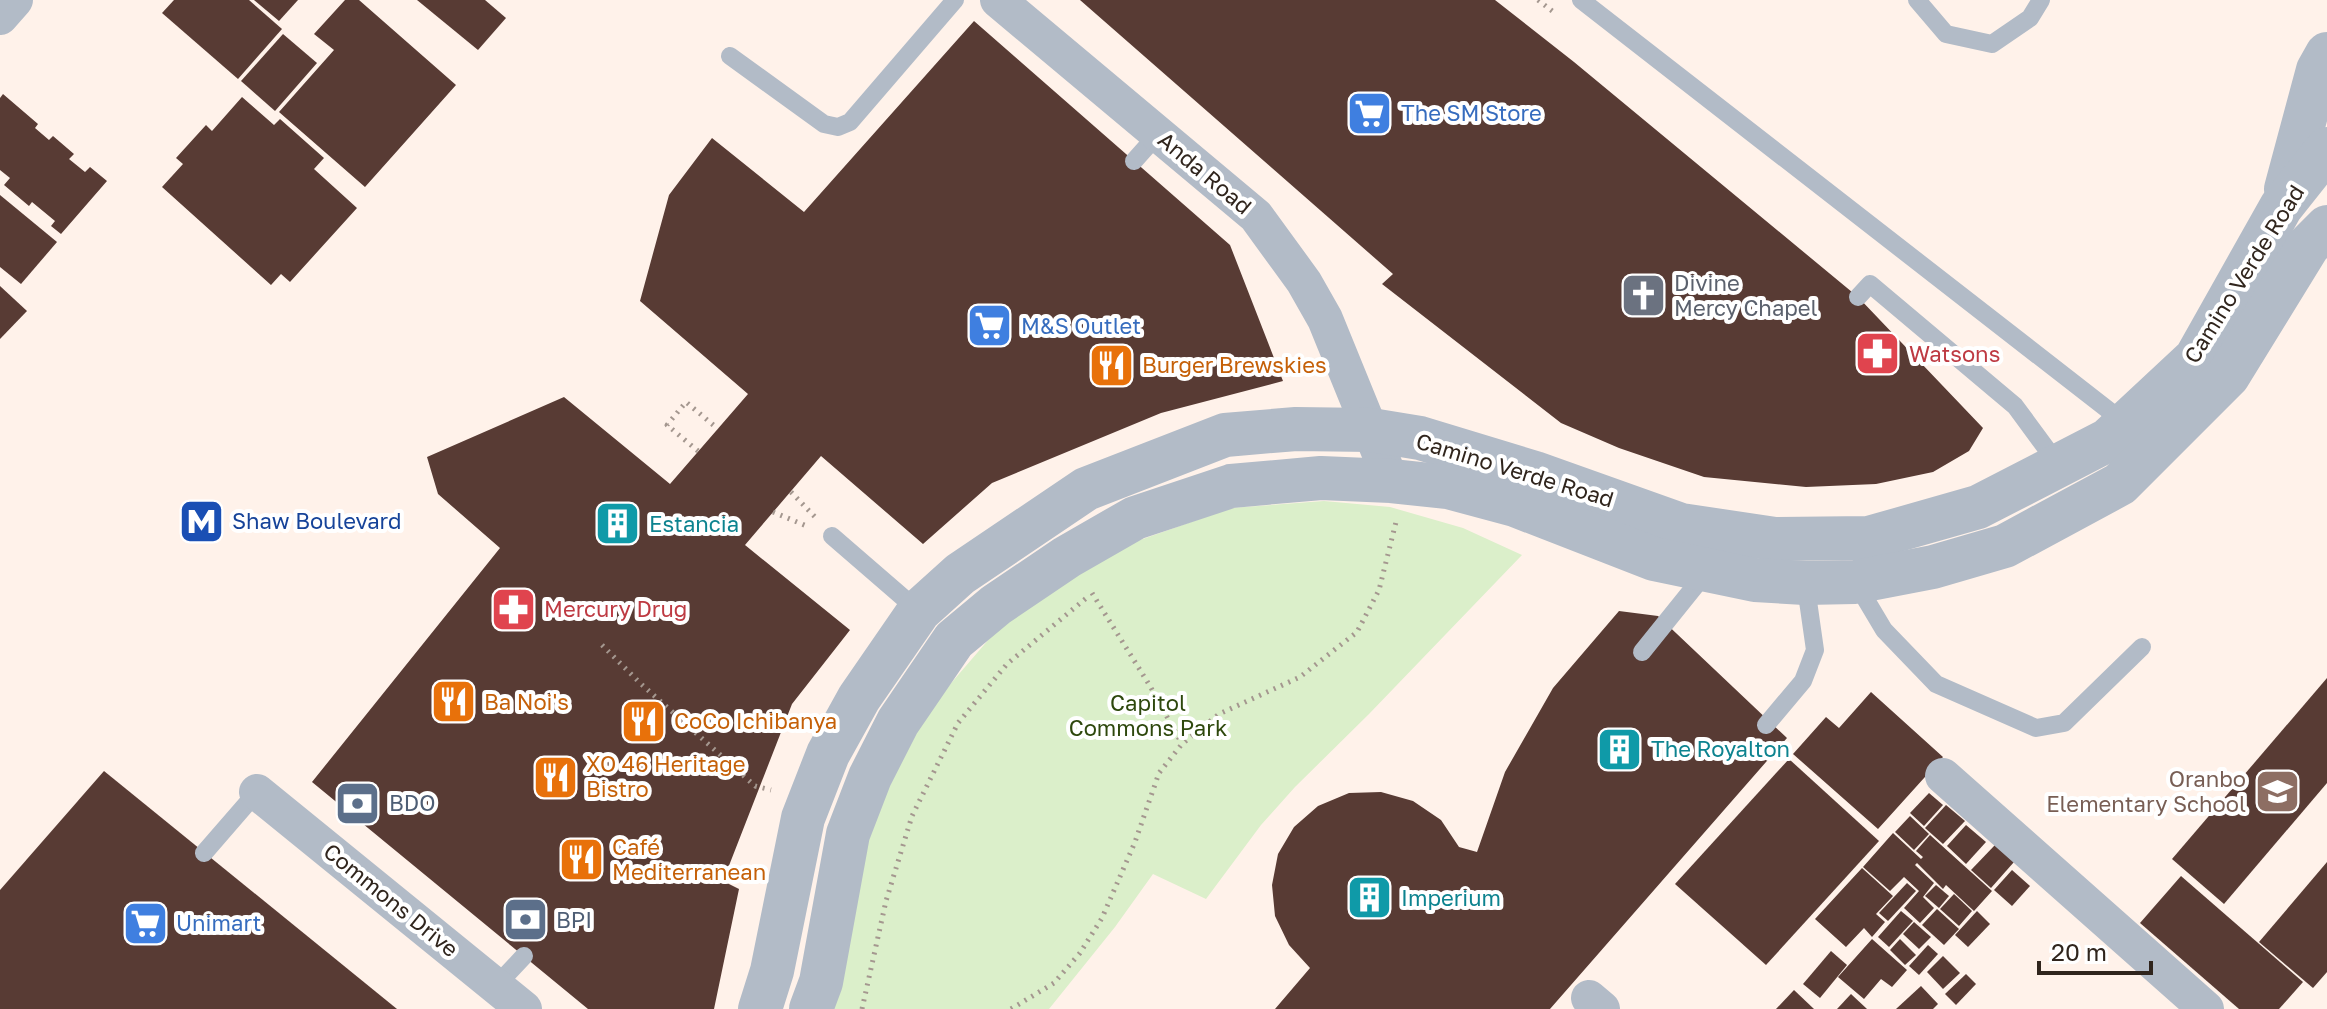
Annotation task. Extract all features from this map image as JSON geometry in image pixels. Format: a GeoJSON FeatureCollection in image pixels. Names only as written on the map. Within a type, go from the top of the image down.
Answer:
{"type":"FeatureCollection","features":[{"type":"Feature","properties":{"kind":"street"},"geometry":{"type":"LineString","coordinates":[[0,17],[15,0]]}},
{"type":"Feature","properties":{"kind":"street","name":"Anda Road"},"geometry":{"type":"LineString","coordinates":[[998,0],[1256,216],[1304,282],[1325,319],[1371,430],[1387,499]]}},
{"type":"Feature","properties":{"kind":"street"},"geometry":{"type":"LineString","coordinates":[[2281,207],[2318,70],[2327,54]]}},
{"type":"Feature","properties":{"kind":"street","name":"Camino Verde Road"},"geometry":{"type":"LineString","coordinates":[[2071,483],[2108,440],[2196,358],[2281,207],[2327,149]]}},
{"type":"Feature","properties":{"kind":"street","name":"Camino Verde Road"},"geometry":{"type":"LineString","coordinates":[[760,1009],[772,971],[803,818],[823,767],[859,698],[936,626],[996,605],[1135,518],[1231,486],[1321,478],[1387,499],[1448,487],[1515,505],[1654,559],[1755,580],[1803,561],[1850,560],[1869,538],[1978,507],[2071,483],[2120,484],[2228,376],[2308,246],[2327,227]]}},
{"type":"Feature","properties":{"kind":"street","name":"Camino Verde Road"},"geometry":{"type":"LineString","coordinates":[[811,1009],[821,982],[848,834],[960,574],[1086,489],[1225,435],[1296,429],[1371,430],[1420,438],[1521,469],[1681,525],[1775,539],[1803,561]]}},
{"type":"Feature","properties":{"kind":"street"},"geometry":{"type":"LineString","coordinates":[[1943,776],[2206,1009]]}},
{"type":"Feature","properties":{"kind":"street","name":"Commons Drive"},"geometry":{"type":"LineString","coordinates":[[257,792],[524,1009]]}},
{"type":"Feature","properties":{"kind":"lane"},"geometry":{"type":"LineString","coordinates":[[730,56],[824,124],[838,127],[850,122],[955,0]]}},
{"type":"Feature","properties":{"kind":"lane"},"geometry":{"type":"LineString","coordinates":[[1581,0],[2125,423]]}},
{"type":"Feature","properties":{"kind":"lane"},"geometry":{"type":"LineString","coordinates":[[1917,0],[1946,34],[1992,44],[2030,18],[2041,0]]}},
{"type":"Feature","properties":{"kind":"lane"},"geometry":{"type":"LineString","coordinates":[[1134,161],[1158,134]]}},
{"type":"Feature","properties":{"kind":"lane"},"geometry":{"type":"LineString","coordinates":[[1858,297],[1870,284],[2015,406],[2071,483]]}},
{"type":"Feature","properties":{"kind":"lane"},"geometry":{"type":"LineString","coordinates":[[832,536],[936,626]]}},
{"type":"Feature","properties":{"kind":"lane"},"geometry":{"type":"LineString","coordinates":[[1850,560],[1884,630],[1936,684],[2036,728],[2064,723],[2142,647]]}},
{"type":"Feature","properties":{"kind":"lane"},"geometry":{"type":"LineString","coordinates":[[1766,725],[1803,681],[1815,650],[1803,561]]}},
{"type":"Feature","properties":{"kind":"lane"},"geometry":{"type":"LineString","coordinates":[[1642,652],[1708,570]]}},
{"type":"Feature","properties":{"kind":"lane"},"geometry":{"type":"LineString","coordinates":[[204,853],[257,792]]}},
{"type":"Feature","properties":{"kind":"lane"},"geometry":{"type":"LineString","coordinates":[[496,986],[524,956]]}},
{"type":"Feature","properties":{"kind":"path"},"geometry":{"type":"LineString","coordinates":[[1538,0],[1563,20]]}},
{"type":"Feature","properties":{"kind":"path"},"geometry":{"type":"LineString","coordinates":[[698,451],[667,425],[686,402],[718,429]]}},
{"type":"Feature","properties":{"kind":"path"},"geometry":{"type":"LineString","coordinates":[[1011,1009],[1054,983],[1087,942],[1102,918],[1159,773],[1182,744],[1219,714],[1300,677],[1357,632],[1379,590],[1397,518],[1387,499]]}},
{"type":"Feature","properties":{"kind":"path"},"geometry":{"type":"LineString","coordinates":[[773,512],[832,536]]}},
{"type":"Feature","properties":{"kind":"path"},"geometry":{"type":"LineString","coordinates":[[862,1009],[886,901],[912,816],[958,723],[1007,664],[1103,586]]}},
{"type":"Feature","properties":{"kind":"path"},"geometry":{"type":"LineString","coordinates":[[1092,593],[1182,744]]}},
{"type":"Feature","properties":{"kind":"path"},"geometry":{"type":"LineString","coordinates":[[602,645],[755,786],[771,790]]}},
{"type":"Feature","properties":{"kind":"green space","name":"Capitol Commons Park"},"geometry":{"type":"Polygon","coordinates":[[[1324,501],[1390,507],[1463,528],[1522,555],[1295,787],[1261,825],[1206,899],[1153,874],[1049,1009],[826,1009],[872,824],[922,717],[1008,617],[1120,547],[1231,508],[1324,501]]]}},
{"type":"Feature","properties":{"kind":"building"},"geometry":{"type":"Polygon","coordinates":[[[174,0],[249,0],[282,29],[238,79],[162,13],[174,0]]]}},
{"type":"Feature","properties":{"kind":"building"},"geometry":{"type":"Polygon","coordinates":[[[254,0],[298,0],[279,21],[254,0]]]}},
{"type":"Feature","properties":{"kind":"building"},"geometry":{"type":"Polygon","coordinates":[[[345,0],[359,0],[456,85],[365,187],[279,112],[334,50],[314,34],[345,0]]]}},
{"type":"Feature","properties":{"kind":"building"},"geometry":{"type":"Polygon","coordinates":[[[417,0],[485,0],[506,18],[478,50],[417,0]]]}},
{"type":"Feature","properties":{"kind":"building"},"geometry":{"type":"Polygon","coordinates":[[[1080,0],[1495,0],[1858,297],[1983,428],[1969,451],[1933,472],[1876,484],[1806,487],[1704,477],[1619,448],[1561,423],[1382,284],[1393,274],[1080,0]]]}},
{"type":"Feature","properties":{"kind":"building","name":"Estancia"},"geometry":{"type":"Polygon","coordinates":[[[974,21],[1230,245],[1283,381],[1161,413],[992,483],[923,544],[821,456],[745,545],[850,630],[792,704],[723,881],[739,889],[714,1009],[588,1009],[312,782],[500,548],[438,494],[427,457],[564,397],[670,484],[748,394],[640,301],[669,195],[712,138],[804,212],[974,21]]]}},
{"type":"Feature","properties":{"kind":"building"},"geometry":{"type":"Polygon","coordinates":[[[283,34],[317,63],[275,111],[241,81],[283,34]]]}},
{"type":"Feature","properties":{"kind":"building"},"geometry":{"type":"Polygon","coordinates":[[[3,94],[38,124],[35,128],[49,140],[53,136],[74,154],[69,159],[85,172],[90,167],[107,181],[61,234],[51,226],[55,221],[32,202],[29,206],[4,185],[10,178],[0,170],[0,98],[3,94]]]}},
{"type":"Feature","properties":{"kind":"building"},"geometry":{"type":"Polygon","coordinates":[[[242,97],[274,125],[280,119],[324,158],[314,169],[357,208],[290,282],[281,274],[271,285],[162,187],[183,164],[176,158],[206,125],[212,131],[242,97]]]}},
{"type":"Feature","properties":{"kind":"building"},"geometry":{"type":"Polygon","coordinates":[[[0,195],[57,242],[21,284],[0,267],[0,195]]]}},
{"type":"Feature","properties":{"kind":"building"},"geometry":{"type":"Polygon","coordinates":[[[0,286],[27,311],[0,339],[0,286]]]}},
{"type":"Feature","properties":{"kind":"building"},"geometry":{"type":"Polygon","coordinates":[[[1619,611],[1658,616],[1787,738],[1550,1009],[1275,1009],[1310,968],[1289,945],[1275,916],[1272,885],[1278,854],[1294,827],[1318,806],[1349,793],[1381,792],[1413,801],[1441,820],[1459,847],[1477,852],[1505,772],[1553,688],[1619,611]]]}},
{"type":"Feature","properties":{"kind":"building"},"geometry":{"type":"Polygon","coordinates":[[[2327,678],[2327,783],[2224,904],[2172,859],[2327,678]]]}},
{"type":"Feature","properties":{"kind":"building"},"geometry":{"type":"Polygon","coordinates":[[[1871,692],[1943,757],[1878,829],[1793,754],[1826,717],[1839,728],[1871,692]]]}},
{"type":"Feature","properties":{"kind":"building"},"geometry":{"type":"Polygon","coordinates":[[[1789,759],[1879,841],[1766,965],[1675,884],[1789,759]]]}},
{"type":"Feature","properties":{"kind":"building","name":"Unimart"},"geometry":{"type":"Polygon","coordinates":[[[104,771],[397,1009],[0,1009],[0,890],[104,771]]]}},
{"type":"Feature","properties":{"kind":"building"},"geometry":{"type":"Polygon","coordinates":[[[1929,793],[1943,805],[1924,826],[1910,813],[1929,793]]]}},
{"type":"Feature","properties":{"kind":"building"},"geometry":{"type":"Polygon","coordinates":[[[1946,805],[1965,821],[1943,844],[1925,828],[1946,805]]]}},
{"type":"Feature","properties":{"kind":"building"},"geometry":{"type":"Polygon","coordinates":[[[1910,816],[1929,834],[1914,850],[1895,832],[1910,816]]]}},
{"type":"Feature","properties":{"kind":"building"},"geometry":{"type":"Polygon","coordinates":[[[1966,825],[1986,842],[1966,864],[1947,846],[1966,825]]]}},
{"type":"Feature","properties":{"kind":"building"},"geometry":{"type":"Polygon","coordinates":[[[1893,833],[1921,859],[1923,857],[1916,851],[1930,835],[1992,891],[1974,911],[1946,885],[1943,889],[1917,863],[1915,865],[1934,883],[1923,897],[1934,908],[1920,923],[1904,908],[1919,891],[1904,877],[1890,891],[1863,867],[1893,833]]]}},
{"type":"Feature","properties":{"kind":"building"},"geometry":{"type":"Polygon","coordinates":[[[1995,845],[2014,862],[1991,888],[1971,870],[1995,845]]]}},
{"type":"Feature","properties":{"kind":"building"},"geometry":{"type":"Polygon","coordinates":[[[2327,862],[2327,972],[2313,988],[2259,942],[2327,862]]]}},
{"type":"Feature","properties":{"kind":"building"},"geometry":{"type":"Polygon","coordinates":[[[1862,868],[1893,896],[1876,914],[1885,922],[1872,937],[1864,928],[1846,947],[1815,919],[1862,868]]]}},
{"type":"Feature","properties":{"kind":"building"},"geometry":{"type":"Polygon","coordinates":[[[2012,870],[2030,886],[2012,906],[1994,890],[2012,870]]]}},
{"type":"Feature","properties":{"kind":"building"},"geometry":{"type":"Polygon","coordinates":[[[2181,876],[2303,982],[2279,1009],[2239,1009],[2140,923],[2181,876]]]}},
{"type":"Feature","properties":{"kind":"building"},"geometry":{"type":"Polygon","coordinates":[[[1907,883],[1916,891],[1888,921],[1879,913],[1907,883]]]}},
{"type":"Feature","properties":{"kind":"building"},"geometry":{"type":"Polygon","coordinates":[[[1936,885],[1949,896],[1939,908],[1925,896],[1936,885]]]}},
{"type":"Feature","properties":{"kind":"building"},"geometry":{"type":"Polygon","coordinates":[[[1954,894],[1972,911],[1959,926],[1940,909],[1954,894]]]}},
{"type":"Feature","properties":{"kind":"building"},"geometry":{"type":"Polygon","coordinates":[[[1937,909],[1959,929],[1944,945],[1922,925],[1937,909]]]}},
{"type":"Feature","properties":{"kind":"building"},"geometry":{"type":"Polygon","coordinates":[[[1901,911],[1913,921],[1889,947],[1878,937],[1901,911]]]}},
{"type":"Feature","properties":{"kind":"building"},"geometry":{"type":"Polygon","coordinates":[[[1977,911],[1990,924],[1968,947],[1955,935],[1977,911]]]}},
{"type":"Feature","properties":{"kind":"building"},"geometry":{"type":"Polygon","coordinates":[[[1914,922],[1931,937],[1919,949],[1903,934],[1914,922]]]}},
{"type":"Feature","properties":{"kind":"building"},"geometry":{"type":"Polygon","coordinates":[[[1872,939],[1907,970],[1892,987],[1881,979],[1864,999],[1838,977],[1872,939]]]}},
{"type":"Feature","properties":{"kind":"building"},"geometry":{"type":"Polygon","coordinates":[[[1900,939],[1916,955],[1905,965],[1890,950],[1900,939]]]}},
{"type":"Feature","properties":{"kind":"building"},"geometry":{"type":"Polygon","coordinates":[[[1928,945],[1938,954],[1919,975],[1909,966],[1928,945]]]}},
{"type":"Feature","properties":{"kind":"building"},"geometry":{"type":"Polygon","coordinates":[[[1831,951],[1847,965],[1820,998],[1803,984],[1831,951]]]}},
{"type":"Feature","properties":{"kind":"building"},"geometry":{"type":"Polygon","coordinates":[[[1943,956],[1960,973],[1943,989],[1927,972],[1943,956]]]}},
{"type":"Feature","properties":{"kind":"building"},"geometry":{"type":"Polygon","coordinates":[[[1966,974],[1976,984],[1956,1005],[1945,994],[1966,974]]]}},
{"type":"Feature","properties":{"kind":"building"},"geometry":{"type":"Polygon","coordinates":[[[1921,986],[1938,1004],[1933,1009],[1896,1009],[1921,986]]]}},
{"type":"Feature","properties":{"kind":"building"},"geometry":{"type":"Polygon","coordinates":[[[1794,990],[1814,1009],[1776,1009],[1794,990]]]}},
{"type":"Feature","properties":{"kind":"building"},"geometry":{"type":"Polygon","coordinates":[[[1851,994],[1867,1009],[1837,1009],[1851,994]]]}},
{"type":"Feature","properties":{"kind":"place","name":"The SM Store"},"geometry":{"type":"Point","coordinates":[1370,113]}},
{"type":"Feature","properties":{"kind":"place","name":"Divine Mercy Chapel"},"geometry":{"type":"Point","coordinates":[1643,296]}},
{"type":"Feature","properties":{"kind":"place","name":"M&S Outlet"},"geometry":{"type":"Point","coordinates":[990,326]}},
{"type":"Feature","properties":{"kind":"place","name":"Watsons"},"geometry":{"type":"Point","coordinates":[1878,354]}},
{"type":"Feature","properties":{"kind":"place","name":"Burger Brewskies"},"geometry":{"type":"Point","coordinates":[1111,365]}},
{"type":"Feature","properties":{"kind":"place","name":"Shaw Boulevard"},"geometry":{"type":"Point","coordinates":[201,521]}},
{"type":"Feature","properties":{"kind":"place","name":"Estancia"},"geometry":{"type":"Point","coordinates":[618,524]}},
{"type":"Feature","properties":{"kind":"place","name":"Mercury Drug"},"geometry":{"type":"Point","coordinates":[513,609]}},
{"type":"Feature","properties":{"kind":"place","name":"Ba Noi's"},"geometry":{"type":"Point","coordinates":[453,702]}},
{"type":"Feature","properties":{"kind":"place","name":"CoCo Ichibanya"},"geometry":{"type":"Point","coordinates":[643,721]}},
{"type":"Feature","properties":{"kind":"place","name":"The Royalton"},"geometry":{"type":"Point","coordinates":[1620,749]}},
{"type":"Feature","properties":{"kind":"place","name":"XO 46 Heritage Bistro"},"geometry":{"type":"Point","coordinates":[555,777]}},
{"type":"Feature","properties":{"kind":"place","name":"Oranbo Elementary School"},"geometry":{"type":"Point","coordinates":[2277,792]}},
{"type":"Feature","properties":{"kind":"place","name":"BDO"},"geometry":{"type":"Point","coordinates":[358,803]}},
{"type":"Feature","properties":{"kind":"place","name":"Café Mediterranean"},"geometry":{"type":"Point","coordinates":[581,860]}},
{"type":"Feature","properties":{"kind":"place","name":"Imperium"},"geometry":{"type":"Point","coordinates":[1370,898]}},
{"type":"Feature","properties":{"kind":"place","name":"BPI"},"geometry":{"type":"Point","coordinates":[525,920]}},
{"type":"Feature","properties":{"kind":"place","name":"Unimart"},"geometry":{"type":"Point","coordinates":[145,923]}}]}
